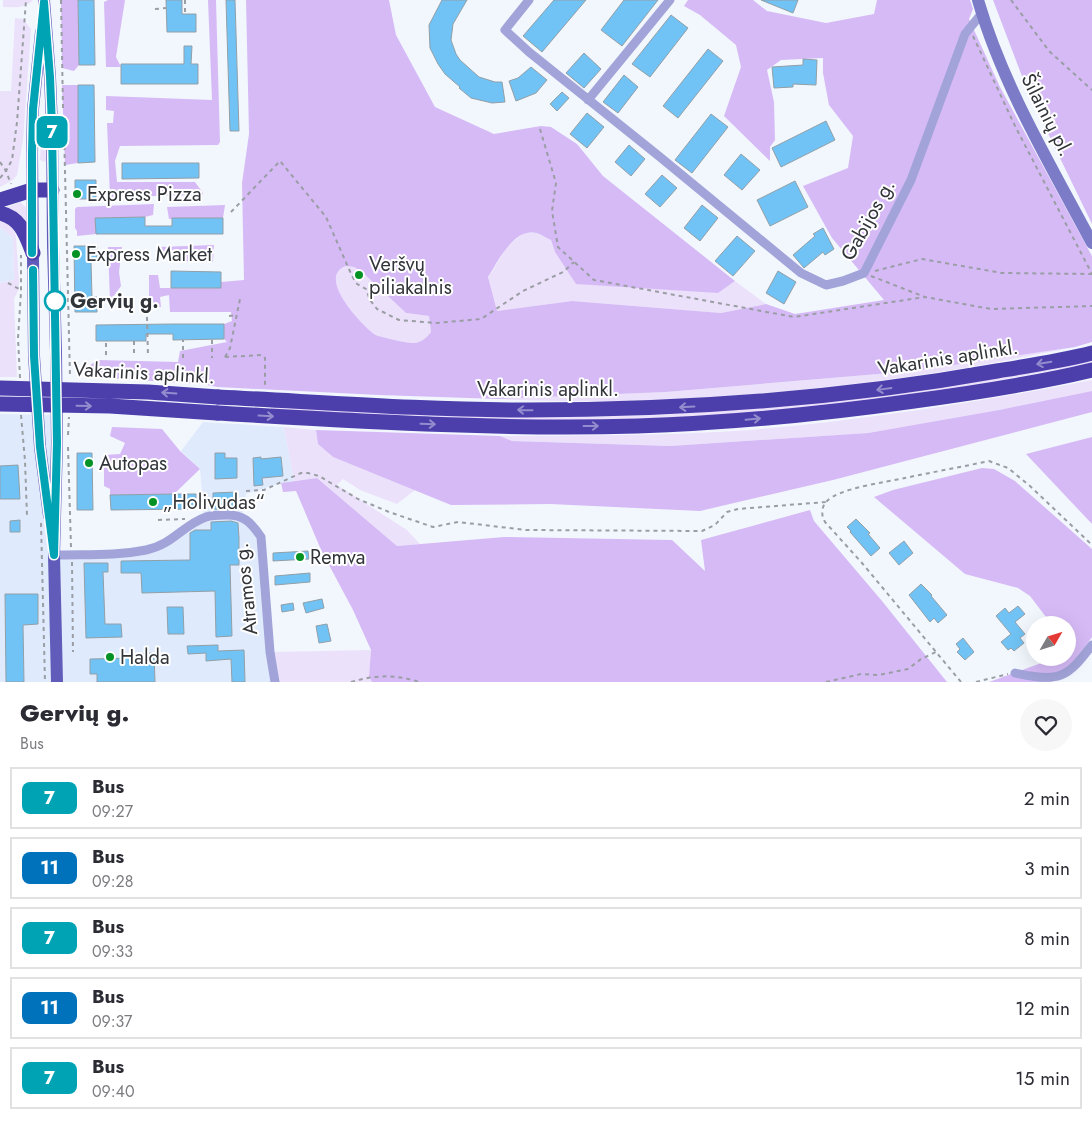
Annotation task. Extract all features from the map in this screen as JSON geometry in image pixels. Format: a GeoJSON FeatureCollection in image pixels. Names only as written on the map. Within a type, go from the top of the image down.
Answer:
{"type":"FeatureCollection","features":[{"type":"Feature","properties":{"kind":"highway"},"geometry":{"type":"LineString","coordinates":[[0,200],[32,190],[52,190]]}},
{"type":"Feature","properties":{"kind":"highway"},"geometry":{"type":"LineString","coordinates":[[0,213],[8,215],[20,225],[27,254]]}},
{"type":"Feature","properties":{"kind":"highway","name":"Vakarinis aplinkl."},"geometry":{"type":"LineString","coordinates":[[0,388],[148,392],[371,405],[524,410],[638,409],[734,404],[838,395],[941,381],[1092,353]]}},
{"type":"Feature","properties":{"kind":"highway","name":"Vakarinis aplinkl."},"geometry":{"type":"LineString","coordinates":[[0,404],[110,406],[374,422],[528,426],[636,426],[742,420],[848,410],[954,396],[1092,370]]}},
{"type":"Feature","properties":{"kind":"main road"},"geometry":{"type":"LineString","coordinates":[[44,1],[50,77],[57,443],[54,555],[57,682]]}},
{"type":"Feature","properties":{"kind":"main road"},"geometry":{"type":"LineString","coordinates":[[44,1],[33,109],[32,190],[27,254],[40,447],[54,555]]}},
{"type":"Feature","properties":{"kind":"street","name":"Gabijos g."},"geometry":{"type":"LineString","coordinates":[[529,0],[504,30],[801,274],[826,285],[864,273],[911,180],[965,34],[982,13]]}},
{"type":"Feature","properties":{"kind":"street"},"geometry":{"type":"LineString","coordinates":[[588,100],[670,0]]}},
{"type":"Feature","properties":{"kind":"street","name":"Šilainių pl."},"geometry":{"type":"LineString","coordinates":[[978,0],[994,48],[1022,110],[1092,243]]}},
{"type":"Feature","properties":{"kind":"street","name":"Atramos g."},"geometry":{"type":"LineString","coordinates":[[54,555],[127,553],[148,550],[172,540],[191,525],[204,518],[226,515],[242,516],[254,527],[260,537],[270,652],[275,682]]}},
{"type":"Feature","properties":{"kind":"street"},"geometry":{"type":"LineString","coordinates":[[1015,673],[1029,677],[1061,675],[1075,665],[1092,645]]}},
{"type":"Feature","properties":{"kind":"path"},"geometry":{"type":"LineString","coordinates":[[0,178],[12,160],[17,122],[26,0]]}},
{"type":"Feature","properties":{"kind":"path"},"geometry":{"type":"LineString","coordinates":[[60,0],[63,112]]}},
{"type":"Feature","properties":{"kind":"path"},"geometry":{"type":"LineString","coordinates":[[185,0],[185,16]]}},
{"type":"Feature","properties":{"kind":"path"},"geometry":{"type":"LineString","coordinates":[[1011,0],[1049,51],[1092,90]]}},
{"type":"Feature","properties":{"kind":"path"},"geometry":{"type":"LineString","coordinates":[[155,9],[166,8]]}},
{"type":"Feature","properties":{"kind":"path"},"geometry":{"type":"LineString","coordinates":[[864,273],[922,259],[1002,273],[1092,274],[1015,126],[987,69],[970,27]]}},
{"type":"Feature","properties":{"kind":"path"},"geometry":{"type":"LineString","coordinates":[[64,129],[66,218]]}},
{"type":"Feature","properties":{"kind":"path"},"geometry":{"type":"LineString","coordinates":[[540,129],[556,183],[552,211],[558,248],[594,280],[794,317],[925,297]]}},
{"type":"Feature","properties":{"kind":"path"},"geometry":{"type":"LineString","coordinates":[[231,212],[280,161],[326,217],[357,284],[366,289],[370,300],[377,309],[399,320],[436,323],[480,319],[523,290],[563,272],[574,262]]}},
{"type":"Feature","properties":{"kind":"path"},"geometry":{"type":"LineString","coordinates":[[0,162],[6,171]]}},
{"type":"Feature","properties":{"kind":"path"},"geometry":{"type":"LineString","coordinates":[[20,382],[18,338],[21,290],[27,254]]}},
{"type":"Feature","properties":{"kind":"path"},"geometry":{"type":"LineString","coordinates":[[864,273],[925,297],[991,308],[1092,306]]}},
{"type":"Feature","properties":{"kind":"path"},"geometry":{"type":"LineString","coordinates":[[8,284],[21,290]]}},
{"type":"Feature","properties":{"kind":"path"},"geometry":{"type":"LineString","coordinates":[[240,299],[230,348],[224,357],[262,355],[266,362],[265,385]]}},
{"type":"Feature","properties":{"kind":"path"},"geometry":{"type":"LineString","coordinates":[[229,316],[237,315]]}},
{"type":"Feature","properties":{"kind":"path"},"geometry":{"type":"LineString","coordinates":[[147,317],[148,357]]}},
{"type":"Feature","properties":{"kind":"path"},"geometry":{"type":"LineString","coordinates":[[183,340],[183,358]]}},
{"type":"Feature","properties":{"kind":"path"},"geometry":{"type":"LineString","coordinates":[[212,340],[212,358]]}},
{"type":"Feature","properties":{"kind":"path"},"geometry":{"type":"LineString","coordinates":[[106,341],[106,355]]}},
{"type":"Feature","properties":{"kind":"path"},"geometry":{"type":"LineString","coordinates":[[134,341],[134,356]]}},
{"type":"Feature","properties":{"kind":"path"},"geometry":{"type":"LineString","coordinates":[[21,410],[27,516]]}},
{"type":"Feature","properties":{"kind":"path"},"geometry":{"type":"LineString","coordinates":[[246,491],[264,490],[301,474],[308,473],[318,476],[358,499],[381,509],[433,527],[458,522],[526,530],[702,531],[715,525],[727,512],[738,509],[826,502],[835,496],[862,487],[990,461],[1008,468],[1030,486],[1092,545]]}},
{"type":"Feature","properties":{"kind":"path"},"geometry":{"type":"LineString","coordinates":[[826,502],[822,510],[825,522],[862,562],[961,682]]}},
{"type":"Feature","properties":{"kind":"path"},"geometry":{"type":"LineString","coordinates":[[41,516],[45,682]]}},
{"type":"Feature","properties":{"kind":"path"},"geometry":{"type":"LineString","coordinates":[[158,520],[186,518]]}},
{"type":"Feature","properties":{"kind":"path"},"geometry":{"type":"LineString","coordinates":[[72,555],[73,652]]}},
{"type":"Feature","properties":{"kind":"path"},"geometry":{"type":"LineString","coordinates":[[826,682],[861,674],[879,675],[908,669],[921,659],[936,652]]}},
{"type":"Feature","properties":{"kind":"path"},"geometry":{"type":"LineString","coordinates":[[976,682],[1015,673]]}},
{"type":"Feature","properties":{"kind":"path"},"geometry":{"type":"LineString","coordinates":[[350,682],[369,676],[406,677],[418,682]]}},
{"type":"Feature","properties":{"kind":"shaded area"},"geometry":{"type":"Polygon","coordinates":[[[3,0],[33,0],[19,7],[3,7],[3,0]]]}},
{"type":"Feature","properties":{"kind":"shaded area"},"geometry":{"type":"Polygon","coordinates":[[[61,0],[78,0],[79,65],[74,71],[62,68],[61,0]]]}},
{"type":"Feature","properties":{"kind":"shaded area"},"geometry":{"type":"Polygon","coordinates":[[[108,0],[125,0],[116,57],[121,67],[106,67],[104,2],[108,0]]]}},
{"type":"Feature","properties":{"kind":"shaded area"},"geometry":{"type":"Polygon","coordinates":[[[208,0],[216,0],[220,142],[218,145],[120,146],[115,161],[117,182],[195,182],[203,195],[110,197],[107,123],[113,123],[114,111],[106,110],[106,96],[212,100],[208,0]]]}},
{"type":"Feature","properties":{"kind":"shaded area"},"geometry":{"type":"Polygon","coordinates":[[[246,0],[389,0],[396,35],[435,107],[494,134],[541,126],[551,127],[577,144],[603,176],[735,281],[718,293],[576,284],[555,252],[551,240],[536,233],[528,233],[513,241],[488,277],[497,311],[572,301],[721,313],[766,304],[795,314],[884,300],[832,238],[803,186],[848,168],[853,136],[829,105],[823,73],[823,58],[781,60],[767,70],[774,102],[775,140],[770,147],[770,161],[724,116],[741,67],[736,45],[700,15],[684,6],[688,0],[753,0],[767,11],[826,23],[874,14],[877,0],[970,0],[973,9],[969,19],[1000,87],[1092,256],[1092,342],[1075,347],[914,371],[666,392],[498,399],[218,387],[201,384],[105,378],[87,367],[98,360],[178,362],[180,351],[227,342],[224,339],[224,324],[232,321],[231,312],[170,312],[169,295],[160,297],[161,307],[149,307],[149,275],[158,275],[160,288],[221,288],[221,282],[244,280],[242,183],[249,134],[246,0]],[[346,266],[338,272],[336,280],[338,290],[352,311],[368,329],[377,335],[412,343],[420,342],[431,332],[429,316],[406,313],[361,271],[354,267],[346,266]]]}},
{"type":"Feature","properties":{"kind":"shaded area"},"geometry":{"type":"Polygon","coordinates":[[[993,0],[1092,0],[1092,224],[1028,92],[993,0]]]}},
{"type":"Feature","properties":{"kind":"shaded area"},"geometry":{"type":"Polygon","coordinates":[[[15,18],[23,19],[31,29],[23,141],[17,175],[13,180],[0,187],[0,91],[11,91],[15,18]]]}},
{"type":"Feature","properties":{"kind":"shaded area"},"geometry":{"type":"Polygon","coordinates":[[[62,85],[78,85],[78,163],[65,165],[62,85]]]}},
{"type":"Feature","properties":{"kind":"shaded area"},"geometry":{"type":"Polygon","coordinates":[[[44,112],[46,160],[45,162],[40,160],[44,112]]]}},
{"type":"Feature","properties":{"kind":"shaded area"},"geometry":{"type":"Polygon","coordinates":[[[20,202],[27,208],[27,227],[2,209],[20,202]]]}},
{"type":"Feature","properties":{"kind":"shaded area"},"geometry":{"type":"Polygon","coordinates":[[[154,204],[153,215],[145,217],[96,218],[96,234],[77,236],[75,209],[77,207],[154,204]]]}},
{"type":"Feature","properties":{"kind":"shaded area"},"geometry":{"type":"Polygon","coordinates":[[[225,205],[223,218],[169,219],[167,207],[225,205]]]}},
{"type":"Feature","properties":{"kind":"shaded area"},"geometry":{"type":"Polygon","coordinates":[[[0,217],[12,226],[16,236],[19,281],[18,291],[14,299],[17,377],[0,377],[0,283],[14,280],[13,238],[0,227],[0,217]]]}},
{"type":"Feature","properties":{"kind":"shaded area"},"geometry":{"type":"Polygon","coordinates":[[[0,227],[13,238],[14,280],[0,283],[0,227]]]}},
{"type":"Feature","properties":{"kind":"shaded area"},"geometry":{"type":"Polygon","coordinates":[[[525,233],[536,233],[551,240],[555,252],[718,293],[735,281],[766,304],[721,313],[572,301],[497,311],[488,278],[509,244],[525,233]]]}},
{"type":"Feature","properties":{"kind":"shaded area"},"geometry":{"type":"Polygon","coordinates":[[[214,245],[213,262],[170,261],[159,247],[214,245]]]}},
{"type":"Feature","properties":{"kind":"shaded area"},"geometry":{"type":"Polygon","coordinates":[[[108,247],[122,247],[119,272],[121,286],[110,301],[108,247]]]}},
{"type":"Feature","properties":{"kind":"shaded area"},"geometry":{"type":"Polygon","coordinates":[[[346,266],[354,267],[361,271],[406,313],[429,316],[431,332],[420,342],[415,343],[394,340],[374,334],[360,321],[338,290],[336,280],[338,272],[346,266]]]}},
{"type":"Feature","properties":{"kind":"shaded area"},"geometry":{"type":"Polygon","coordinates":[[[1075,347],[921,375],[800,390],[649,400],[548,401],[498,399],[666,392],[914,371],[1075,347]]]}},
{"type":"Feature","properties":{"kind":"shaded area"},"geometry":{"type":"Polygon","coordinates":[[[1092,360],[1092,363],[1088,364],[903,398],[734,415],[578,421],[458,418],[271,409],[271,405],[578,417],[660,415],[818,403],[903,393],[1092,360]]]}},
{"type":"Feature","properties":{"kind":"shaded area"},"geometry":{"type":"Polygon","coordinates":[[[1092,380],[1092,391],[999,410],[868,433],[670,446],[512,441],[500,436],[676,434],[780,427],[914,411],[1092,380]]]}},
{"type":"Feature","properties":{"kind":"shaded area"},"geometry":{"type":"Polygon","coordinates":[[[1092,391],[1092,412],[833,480],[700,511],[550,504],[451,505],[333,457],[318,444],[316,430],[500,436],[512,441],[670,446],[868,433],[999,410],[1092,391]]]}},
{"type":"Feature","properties":{"kind":"shaded area"},"geometry":{"type":"Polygon","coordinates":[[[0,414],[56,415],[54,555],[148,550],[204,518],[200,469],[181,451],[203,422],[284,427],[294,481],[246,494],[242,516],[261,537],[275,682],[0,682],[0,414]]]}},
{"type":"Feature","properties":{"kind":"shaded area"},"geometry":{"type":"Polygon","coordinates":[[[112,427],[162,429],[180,451],[200,469],[174,494],[110,495],[110,489],[104,486],[104,455],[120,454],[125,443],[110,436],[112,427]]]}},
{"type":"Feature","properties":{"kind":"shaded area"},"geometry":{"type":"Polygon","coordinates":[[[284,427],[316,430],[319,444],[333,457],[415,490],[397,504],[360,490],[343,479],[337,485],[407,530],[420,544],[397,546],[317,478],[294,481],[284,427]]]}},
{"type":"Feature","properties":{"kind":"shaded area"},"geometry":{"type":"Polygon","coordinates":[[[1092,437],[1092,524],[1026,454],[1092,437]]]}},
{"type":"Feature","properties":{"kind":"shaded area"},"geometry":{"type":"Polygon","coordinates":[[[982,468],[994,469],[1015,481],[1092,549],[1092,637],[1076,660],[1076,616],[1045,616],[1030,596],[1018,588],[965,574],[874,497],[893,490],[982,468]]]}},
{"type":"Feature","properties":{"kind":"shaded area"},"geometry":{"type":"Polygon","coordinates":[[[317,478],[397,546],[504,537],[672,540],[705,571],[701,540],[810,510],[814,521],[947,682],[372,682],[369,676],[371,650],[353,610],[322,552],[296,491],[283,492],[281,483],[317,478]]]}},
{"type":"Feature","properties":{"kind":"shaded area"},"geometry":{"type":"Polygon","coordinates":[[[371,650],[369,676],[372,682],[275,682],[270,652],[371,650]]]}},
{"type":"Feature","properties":{"kind":"shaded area"},"geometry":{"type":"Polygon","coordinates":[[[1033,666],[1070,666],[1056,680],[1051,682],[989,682],[1033,666]]]}},
{"type":"Feature","properties":{"kind":"building"},"geometry":{"type":"Polygon","coordinates":[[[78,0],[94,0],[95,65],[79,65],[78,0]]]}},
{"type":"Feature","properties":{"kind":"building"},"geometry":{"type":"Polygon","coordinates":[[[166,0],[182,0],[182,14],[196,14],[196,32],[167,32],[166,0]]]}},
{"type":"Feature","properties":{"kind":"building"},"geometry":{"type":"Polygon","coordinates":[[[226,0],[235,0],[239,131],[230,131],[226,0]]]}},
{"type":"Feature","properties":{"kind":"building"},"geometry":{"type":"Polygon","coordinates":[[[442,0],[467,0],[453,24],[451,40],[456,54],[479,77],[502,82],[505,102],[492,103],[471,98],[445,74],[438,64],[430,48],[429,25],[442,0]]]}},
{"type":"Feature","properties":{"kind":"building"},"geometry":{"type":"Polygon","coordinates":[[[554,0],[586,0],[542,52],[523,36],[554,0]]]}},
{"type":"Feature","properties":{"kind":"building"},"geometry":{"type":"Polygon","coordinates":[[[624,0],[658,0],[622,46],[601,30],[624,0]]]}},
{"type":"Feature","properties":{"kind":"building"},"geometry":{"type":"Polygon","coordinates":[[[761,0],[798,0],[793,13],[761,0]]]}},
{"type":"Feature","properties":{"kind":"building"},"geometry":{"type":"Polygon","coordinates":[[[671,15],[688,28],[650,77],[632,64],[671,15]]]}},
{"type":"Feature","properties":{"kind":"building"},"geometry":{"type":"Polygon","coordinates":[[[184,46],[192,46],[191,64],[198,64],[198,84],[121,84],[121,64],[184,64],[184,46]]]}},
{"type":"Feature","properties":{"kind":"building"},"geometry":{"type":"Polygon","coordinates":[[[708,49],[723,61],[678,118],[663,106],[708,49]]]}},
{"type":"Feature","properties":{"kind":"building"},"geometry":{"type":"Polygon","coordinates":[[[584,53],[601,69],[584,88],[566,73],[584,53]]]}},
{"type":"Feature","properties":{"kind":"building"},"geometry":{"type":"Polygon","coordinates":[[[803,59],[817,60],[816,85],[793,84],[793,87],[774,88],[772,67],[803,65],[803,59]]]}},
{"type":"Feature","properties":{"kind":"building"},"geometry":{"type":"Polygon","coordinates":[[[531,67],[547,80],[536,93],[516,101],[509,81],[518,78],[531,67]]]}},
{"type":"Feature","properties":{"kind":"building"},"geometry":{"type":"Polygon","coordinates":[[[624,75],[638,87],[618,113],[603,102],[624,75]]]}},
{"type":"Feature","properties":{"kind":"building"},"geometry":{"type":"Polygon","coordinates":[[[78,85],[94,85],[95,162],[78,163],[78,85]]]}},
{"type":"Feature","properties":{"kind":"building"},"geometry":{"type":"Polygon","coordinates":[[[562,92],[569,98],[557,111],[550,104],[562,92]]]}},
{"type":"Feature","properties":{"kind":"building"},"geometry":{"type":"Polygon","coordinates":[[[587,113],[604,127],[587,148],[570,134],[587,113]]]}},
{"type":"Feature","properties":{"kind":"building"},"geometry":{"type":"Polygon","coordinates":[[[711,114],[728,127],[692,173],[675,160],[711,114]]]}},
{"type":"Feature","properties":{"kind":"building"},"geometry":{"type":"Polygon","coordinates":[[[826,121],[835,140],[781,167],[772,148],[826,121]]]}},
{"type":"Feature","properties":{"kind":"building"},"geometry":{"type":"Polygon","coordinates":[[[629,145],[645,159],[631,176],[615,162],[629,145]]]}},
{"type":"Feature","properties":{"kind":"building"},"geometry":{"type":"Polygon","coordinates":[[[741,154],[760,170],[742,190],[724,175],[741,154]]]}},
{"type":"Feature","properties":{"kind":"building"},"geometry":{"type":"Polygon","coordinates":[[[122,163],[199,163],[199,178],[122,179],[122,163]]]}},
{"type":"Feature","properties":{"kind":"building"},"geometry":{"type":"Polygon","coordinates":[[[662,175],[677,188],[660,207],[645,194],[662,175]]]}},
{"type":"Feature","properties":{"kind":"building"},"geometry":{"type":"Polygon","coordinates":[[[75,180],[96,180],[96,199],[75,199],[75,180]]]}},
{"type":"Feature","properties":{"kind":"building"},"geometry":{"type":"Polygon","coordinates":[[[795,181],[808,207],[770,226],[757,200],[795,181]]]}},
{"type":"Feature","properties":{"kind":"building"},"geometry":{"type":"Polygon","coordinates":[[[702,205],[718,218],[700,241],[684,228],[702,205]]]}},
{"type":"Feature","properties":{"kind":"building"},"geometry":{"type":"Polygon","coordinates":[[[145,217],[145,226],[172,226],[172,218],[223,218],[223,234],[96,234],[95,218],[145,217]]]}},
{"type":"Feature","properties":{"kind":"building"},"geometry":{"type":"Polygon","coordinates":[[[823,228],[834,249],[825,255],[823,252],[804,268],[793,255],[815,236],[813,234],[823,228]]]}},
{"type":"Feature","properties":{"kind":"building"},"geometry":{"type":"Polygon","coordinates":[[[737,236],[755,251],[733,276],[715,261],[737,236]]]}},
{"type":"Feature","properties":{"kind":"building"},"geometry":{"type":"Polygon","coordinates":[[[74,246],[97,246],[97,262],[91,262],[92,297],[97,297],[97,312],[75,312],[74,246]]]}},
{"type":"Feature","properties":{"kind":"building"},"geometry":{"type":"Polygon","coordinates":[[[171,271],[221,272],[221,288],[171,288],[171,271]]]}},
{"type":"Feature","properties":{"kind":"building"},"geometry":{"type":"Polygon","coordinates":[[[778,271],[796,282],[784,304],[766,293],[778,271]]]}},
{"type":"Feature","properties":{"kind":"building"},"geometry":{"type":"Polygon","coordinates":[[[224,324],[224,339],[173,340],[173,334],[146,334],[146,341],[96,341],[96,325],[224,324]]]}},
{"type":"Feature","properties":{"kind":"building"},"geometry":{"type":"Polygon","coordinates":[[[77,453],[92,453],[93,510],[77,510],[77,453]]]}},
{"type":"Feature","properties":{"kind":"building"},"geometry":{"type":"Polygon","coordinates":[[[215,453],[225,453],[225,458],[237,458],[237,478],[215,479],[215,453]]]}},
{"type":"Feature","properties":{"kind":"building"},"geometry":{"type":"Polygon","coordinates":[[[261,457],[261,459],[281,457],[283,476],[262,478],[263,485],[254,486],[253,458],[261,457]]]}},
{"type":"Feature","properties":{"kind":"building"},"geometry":{"type":"Polygon","coordinates":[[[18,465],[20,499],[0,499],[0,466],[18,465]]]}},
{"type":"Feature","properties":{"kind":"building"},"geometry":{"type":"Polygon","coordinates":[[[237,492],[238,510],[213,509],[213,493],[237,492]]]}},
{"type":"Feature","properties":{"kind":"building","name":"„Holivudas“"},"geometry":{"type":"Polygon","coordinates":[[[196,494],[196,509],[111,510],[110,495],[196,494]]]}},
{"type":"Feature","properties":{"kind":"building"},"geometry":{"type":"Polygon","coordinates":[[[856,519],[870,533],[868,534],[880,548],[871,556],[847,527],[856,519]]]}},
{"type":"Feature","properties":{"kind":"building"},"geometry":{"type":"Polygon","coordinates":[[[20,520],[20,532],[10,532],[10,521],[20,520]]]}},
{"type":"Feature","properties":{"kind":"building"},"geometry":{"type":"Polygon","coordinates":[[[231,521],[238,523],[239,538],[239,565],[230,565],[232,636],[216,637],[215,591],[142,593],[141,573],[121,573],[121,561],[190,560],[190,533],[195,530],[211,530],[211,522],[231,521]]]}},
{"type":"Feature","properties":{"kind":"building"},"geometry":{"type":"Polygon","coordinates":[[[904,541],[913,553],[899,565],[889,553],[904,541]]]}},
{"type":"Feature","properties":{"kind":"building"},"geometry":{"type":"Polygon","coordinates":[[[308,551],[309,559],[273,561],[273,553],[308,551]]]}},
{"type":"Feature","properties":{"kind":"building"},"geometry":{"type":"Polygon","coordinates":[[[84,563],[108,563],[108,572],[103,572],[105,624],[121,624],[122,637],[86,638],[84,563]]]}},
{"type":"Feature","properties":{"kind":"building"},"geometry":{"type":"Polygon","coordinates":[[[310,573],[310,582],[275,585],[275,576],[310,573]]]}},
{"type":"Feature","properties":{"kind":"building"},"geometry":{"type":"Polygon","coordinates":[[[921,584],[947,615],[938,623],[934,618],[930,622],[909,595],[921,584]]]}},
{"type":"Feature","properties":{"kind":"building"},"geometry":{"type":"Polygon","coordinates":[[[5,594],[38,594],[38,624],[23,625],[24,682],[6,682],[5,594]]]}},
{"type":"Feature","properties":{"kind":"building"},"geometry":{"type":"Polygon","coordinates":[[[322,599],[324,608],[306,613],[303,603],[322,599]]]}},
{"type":"Feature","properties":{"kind":"building"},"geometry":{"type":"Polygon","coordinates":[[[293,603],[294,610],[282,612],[281,605],[293,603]]]}},
{"type":"Feature","properties":{"kind":"building"},"geometry":{"type":"Polygon","coordinates":[[[1018,606],[1025,614],[1015,622],[1025,634],[1020,638],[1024,643],[1014,651],[1011,648],[1008,650],[1001,642],[1011,634],[996,616],[1005,608],[1009,613],[1018,606]]]}},
{"type":"Feature","properties":{"kind":"building"},"geometry":{"type":"Polygon","coordinates":[[[167,607],[183,607],[184,634],[168,634],[167,607]]]}},
{"type":"Feature","properties":{"kind":"building"},"geometry":{"type":"Polygon","coordinates":[[[327,624],[331,641],[319,643],[316,626],[327,624]]]}},
{"type":"Feature","properties":{"kind":"building"},"geometry":{"type":"Polygon","coordinates":[[[963,638],[974,652],[965,660],[957,652],[960,649],[956,644],[963,638]]]}},
{"type":"Feature","properties":{"kind":"building"},"geometry":{"type":"Polygon","coordinates":[[[218,645],[218,651],[244,650],[245,682],[232,682],[231,659],[206,661],[206,653],[188,654],[187,646],[218,645]]]}},
{"type":"Feature","properties":{"kind":"building"},"geometry":{"type":"Polygon","coordinates":[[[154,653],[155,682],[97,682],[97,674],[90,674],[90,659],[135,658],[135,654],[154,653]]]}},
{"type":"Feature","properties":{"kind":"bus line","name":"7"},"geometry":{"type":"LineString","coordinates":[[32,253],[33,109],[44,2],[52,126],[57,443],[54,555],[40,447],[34,356],[33,270]]}},
{"type":"Feature","properties":{"kind":"place","name":"Express Pizza"},"geometry":{"type":"Point","coordinates":[77,194]}},
{"type":"Feature","properties":{"kind":"place","name":"Express Market"},"geometry":{"type":"Point","coordinates":[76,254]}},
{"type":"Feature","properties":{"kind":"place","name":"Veršvų piliakalnis"},"geometry":{"type":"Point","coordinates":[359,275]}},
{"type":"Feature","properties":{"kind":"place","name":"Gervių g."},"geometry":{"type":"Point","coordinates":[55,301]}},
{"type":"Feature","properties":{"kind":"place","name":"Autopas"},"geometry":{"type":"Point","coordinates":[89,463]}},
{"type":"Feature","properties":{"kind":"place","name":"„Holivudas“"},"geometry":{"type":"Point","coordinates":[153,502]}},
{"type":"Feature","properties":{"kind":"place","name":"Remva"},"geometry":{"type":"Point","coordinates":[300,557]}},
{"type":"Feature","properties":{"kind":"place","name":"Halda"},"geometry":{"type":"Point","coordinates":[110,657]}}]}
